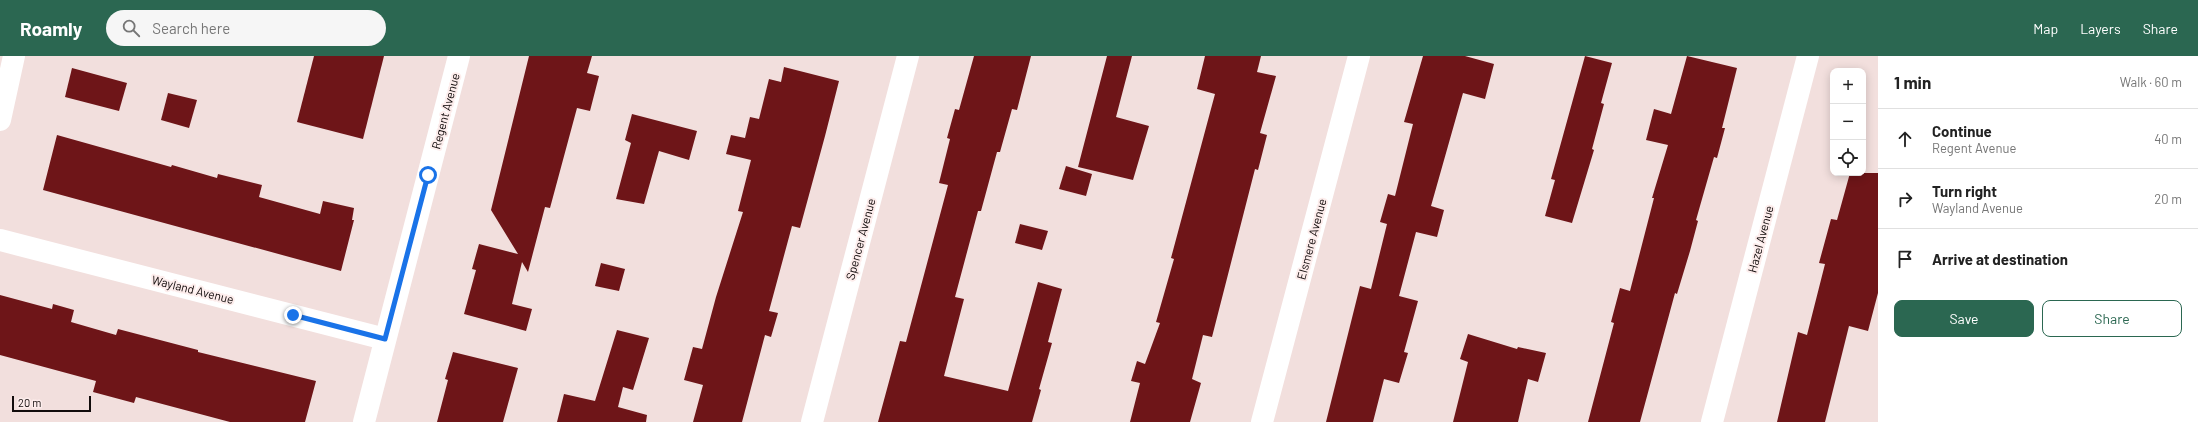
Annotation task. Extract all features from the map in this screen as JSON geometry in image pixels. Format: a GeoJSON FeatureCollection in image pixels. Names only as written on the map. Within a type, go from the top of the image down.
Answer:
{"type":"FeatureCollection","features":[{"type":"Feature","properties":{"kind":"street"},"geometry":{"type":"LineString","coordinates":[[0,120],[14,56]]}},
{"type":"Feature","properties":{"kind":"street","name":"Regent Avenue"},"geometry":{"type":"LineString","coordinates":[[364,422],[460,56]]}},
{"type":"Feature","properties":{"kind":"street","name":"Spencer Avenue"},"geometry":{"type":"LineString","coordinates":[[812,422],[908,56]]}},
{"type":"Feature","properties":{"kind":"street","name":"Elsmere Avenue"},"geometry":{"type":"LineString","coordinates":[[1262,422],[1359,56]]}},
{"type":"Feature","properties":{"kind":"street","name":"Hazel Avenue"},"geometry":{"type":"LineString","coordinates":[[1712,422],[1808,56]]}},
{"type":"Feature","properties":{"kind":"street","name":"Wayland Avenue"},"geometry":{"type":"LineString","coordinates":[[0,240],[385,339]]}},
{"type":"Feature","properties":{"kind":"building"},"geometry":{"type":"Polygon","coordinates":[[[314,56],[384,56],[363,139],[297,122],[314,56]]]}},
{"type":"Feature","properties":{"kind":"building"},"geometry":{"type":"Polygon","coordinates":[[[529,56],[592,56],[587,73],[599,76],[590,111],[577,108],[550,208],[545,207],[528,272],[522,262],[512,304],[532,309],[526,331],[464,314],[476,270],[472,269],[479,244],[518,254],[491,210],[529,56]]]}},
{"type":"Feature","properties":{"kind":"building"},"geometry":{"type":"Polygon","coordinates":[[[974,56],[1031,56],[1017,110],[1012,109],[1000,152],[997,152],[981,211],[978,211],[955,297],[964,299],[944,376],[1008,391],[1038,282],[1062,289],[1048,342],[1052,343],[1039,389],[1041,390],[1032,422],[878,422],[900,341],[906,342],[948,185],[939,183],[950,139],[947,138],[955,109],[959,110],[974,56]]]}},
{"type":"Feature","properties":{"kind":"building"},"geometry":{"type":"Polygon","coordinates":[[[1107,56],[1132,56],[1116,117],[1149,126],[1133,180],[1078,167],[1107,56]]]}},
{"type":"Feature","properties":{"kind":"building"},"geometry":{"type":"Polygon","coordinates":[[[1205,56],[1261,56],[1257,72],[1276,76],[1260,133],[1267,135],[1258,170],[1255,169],[1212,337],[1203,335],[1192,379],[1201,383],[1190,422],[1130,422],[1140,383],[1131,381],[1137,361],[1145,364],[1160,323],[1156,322],[1174,259],[1171,258],[1215,94],[1197,89],[1205,56]]]}},
{"type":"Feature","properties":{"kind":"building"},"geometry":{"type":"Polygon","coordinates":[[[1423,56],[1465,56],[1494,64],[1485,99],[1463,93],[1431,206],[1444,210],[1437,237],[1416,232],[1399,296],[1418,301],[1404,352],[1408,353],[1399,383],[1384,379],[1373,422],[1326,422],[1360,286],[1371,289],[1387,224],[1380,222],[1388,194],[1395,196],[1413,124],[1404,122],[1423,56]]]}},
{"type":"Feature","properties":{"kind":"building"},"geometry":{"type":"Polygon","coordinates":[[[1585,56],[1612,63],[1601,103],[1604,104],[1592,149],[1594,150],[1572,223],[1545,216],[1555,180],[1551,179],[1585,56]]]}},
{"type":"Feature","properties":{"kind":"building"},"geometry":{"type":"Polygon","coordinates":[[[1687,56],[1737,68],[1722,128],[1725,128],[1717,158],[1714,157],[1696,220],[1698,221],[1690,251],[1677,294],[1675,293],[1640,422],[1588,422],[1614,323],[1611,322],[1620,288],[1630,291],[1654,198],[1652,198],[1668,145],[1646,140],[1654,109],[1671,114],[1687,56]]]}},
{"type":"Feature","properties":{"kind":"building"},"geometry":{"type":"Polygon","coordinates":[[[784,67],[839,81],[825,136],[800,228],[792,226],[769,311],[778,313],[771,337],[765,335],[742,422],[693,422],[703,385],[684,380],[693,347],[702,349],[716,297],[743,212],[738,211],[751,160],[726,154],[731,135],[745,138],[750,117],[759,119],[769,79],[781,82],[784,67]]]}},
{"type":"Feature","properties":{"kind":"building"},"geometry":{"type":"Polygon","coordinates":[[[72,68],[127,83],[119,111],[65,97],[72,68]]]}},
{"type":"Feature","properties":{"kind":"building"},"geometry":{"type":"Polygon","coordinates":[[[168,93],[197,100],[189,128],[161,120],[168,93]]]}},
{"type":"Feature","properties":{"kind":"building"},"geometry":{"type":"Polygon","coordinates":[[[632,114],[697,131],[689,160],[659,151],[644,204],[616,199],[631,143],[625,140],[632,114]]]}},
{"type":"Feature","properties":{"kind":"building"},"geometry":{"type":"Polygon","coordinates":[[[57,135],[171,167],[172,165],[217,178],[218,174],[262,185],[259,197],[320,214],[323,201],[354,208],[352,220],[354,220],[341,271],[43,190],[57,135]]]}},
{"type":"Feature","properties":{"kind":"building"},"geometry":{"type":"Polygon","coordinates":[[[1066,166],[1092,174],[1086,196],[1059,189],[1066,166]]]}},
{"type":"Feature","properties":{"kind":"building"},"geometry":{"type":"Polygon","coordinates":[[[1866,173],[1878,173],[1878,293],[1868,331],[1849,326],[1825,422],[1777,422],[1798,332],[1807,335],[1825,264],[1819,263],[1831,219],[1837,220],[1849,176],[1866,176],[1866,173]]]}},
{"type":"Feature","properties":{"kind":"building"},"geometry":{"type":"Polygon","coordinates":[[[1020,224],[1048,231],[1042,250],[1015,243],[1020,224]]]}},
{"type":"Feature","properties":{"kind":"building"},"geometry":{"type":"Polygon","coordinates":[[[601,263],[625,269],[619,291],[595,286],[601,263]]]}},
{"type":"Feature","properties":{"kind":"building"},"geometry":{"type":"Polygon","coordinates":[[[0,295],[52,309],[53,304],[74,310],[71,322],[116,335],[118,329],[198,350],[198,352],[316,381],[305,422],[230,422],[136,397],[134,403],[93,392],[96,381],[0,355],[0,295]]]}},
{"type":"Feature","properties":{"kind":"building"},"geometry":{"type":"Polygon","coordinates":[[[617,330],[649,338],[633,390],[623,387],[618,407],[647,415],[646,422],[557,422],[564,394],[595,401],[617,330]]]}},
{"type":"Feature","properties":{"kind":"building"},"geometry":{"type":"Polygon","coordinates":[[[1468,334],[1517,349],[1518,347],[1546,353],[1538,382],[1528,379],[1518,422],[1453,422],[1468,362],[1460,359],[1468,334]]]}},
{"type":"Feature","properties":{"kind":"building"},"geometry":{"type":"Polygon","coordinates":[[[453,352],[518,368],[503,422],[437,422],[448,380],[445,379],[453,352]]]}},
{"type":"Feature","properties":{"kind":"route"},"geometry":{"type":"LineString","coordinates":[[293,315],[385,339],[428,175]]}}]}
